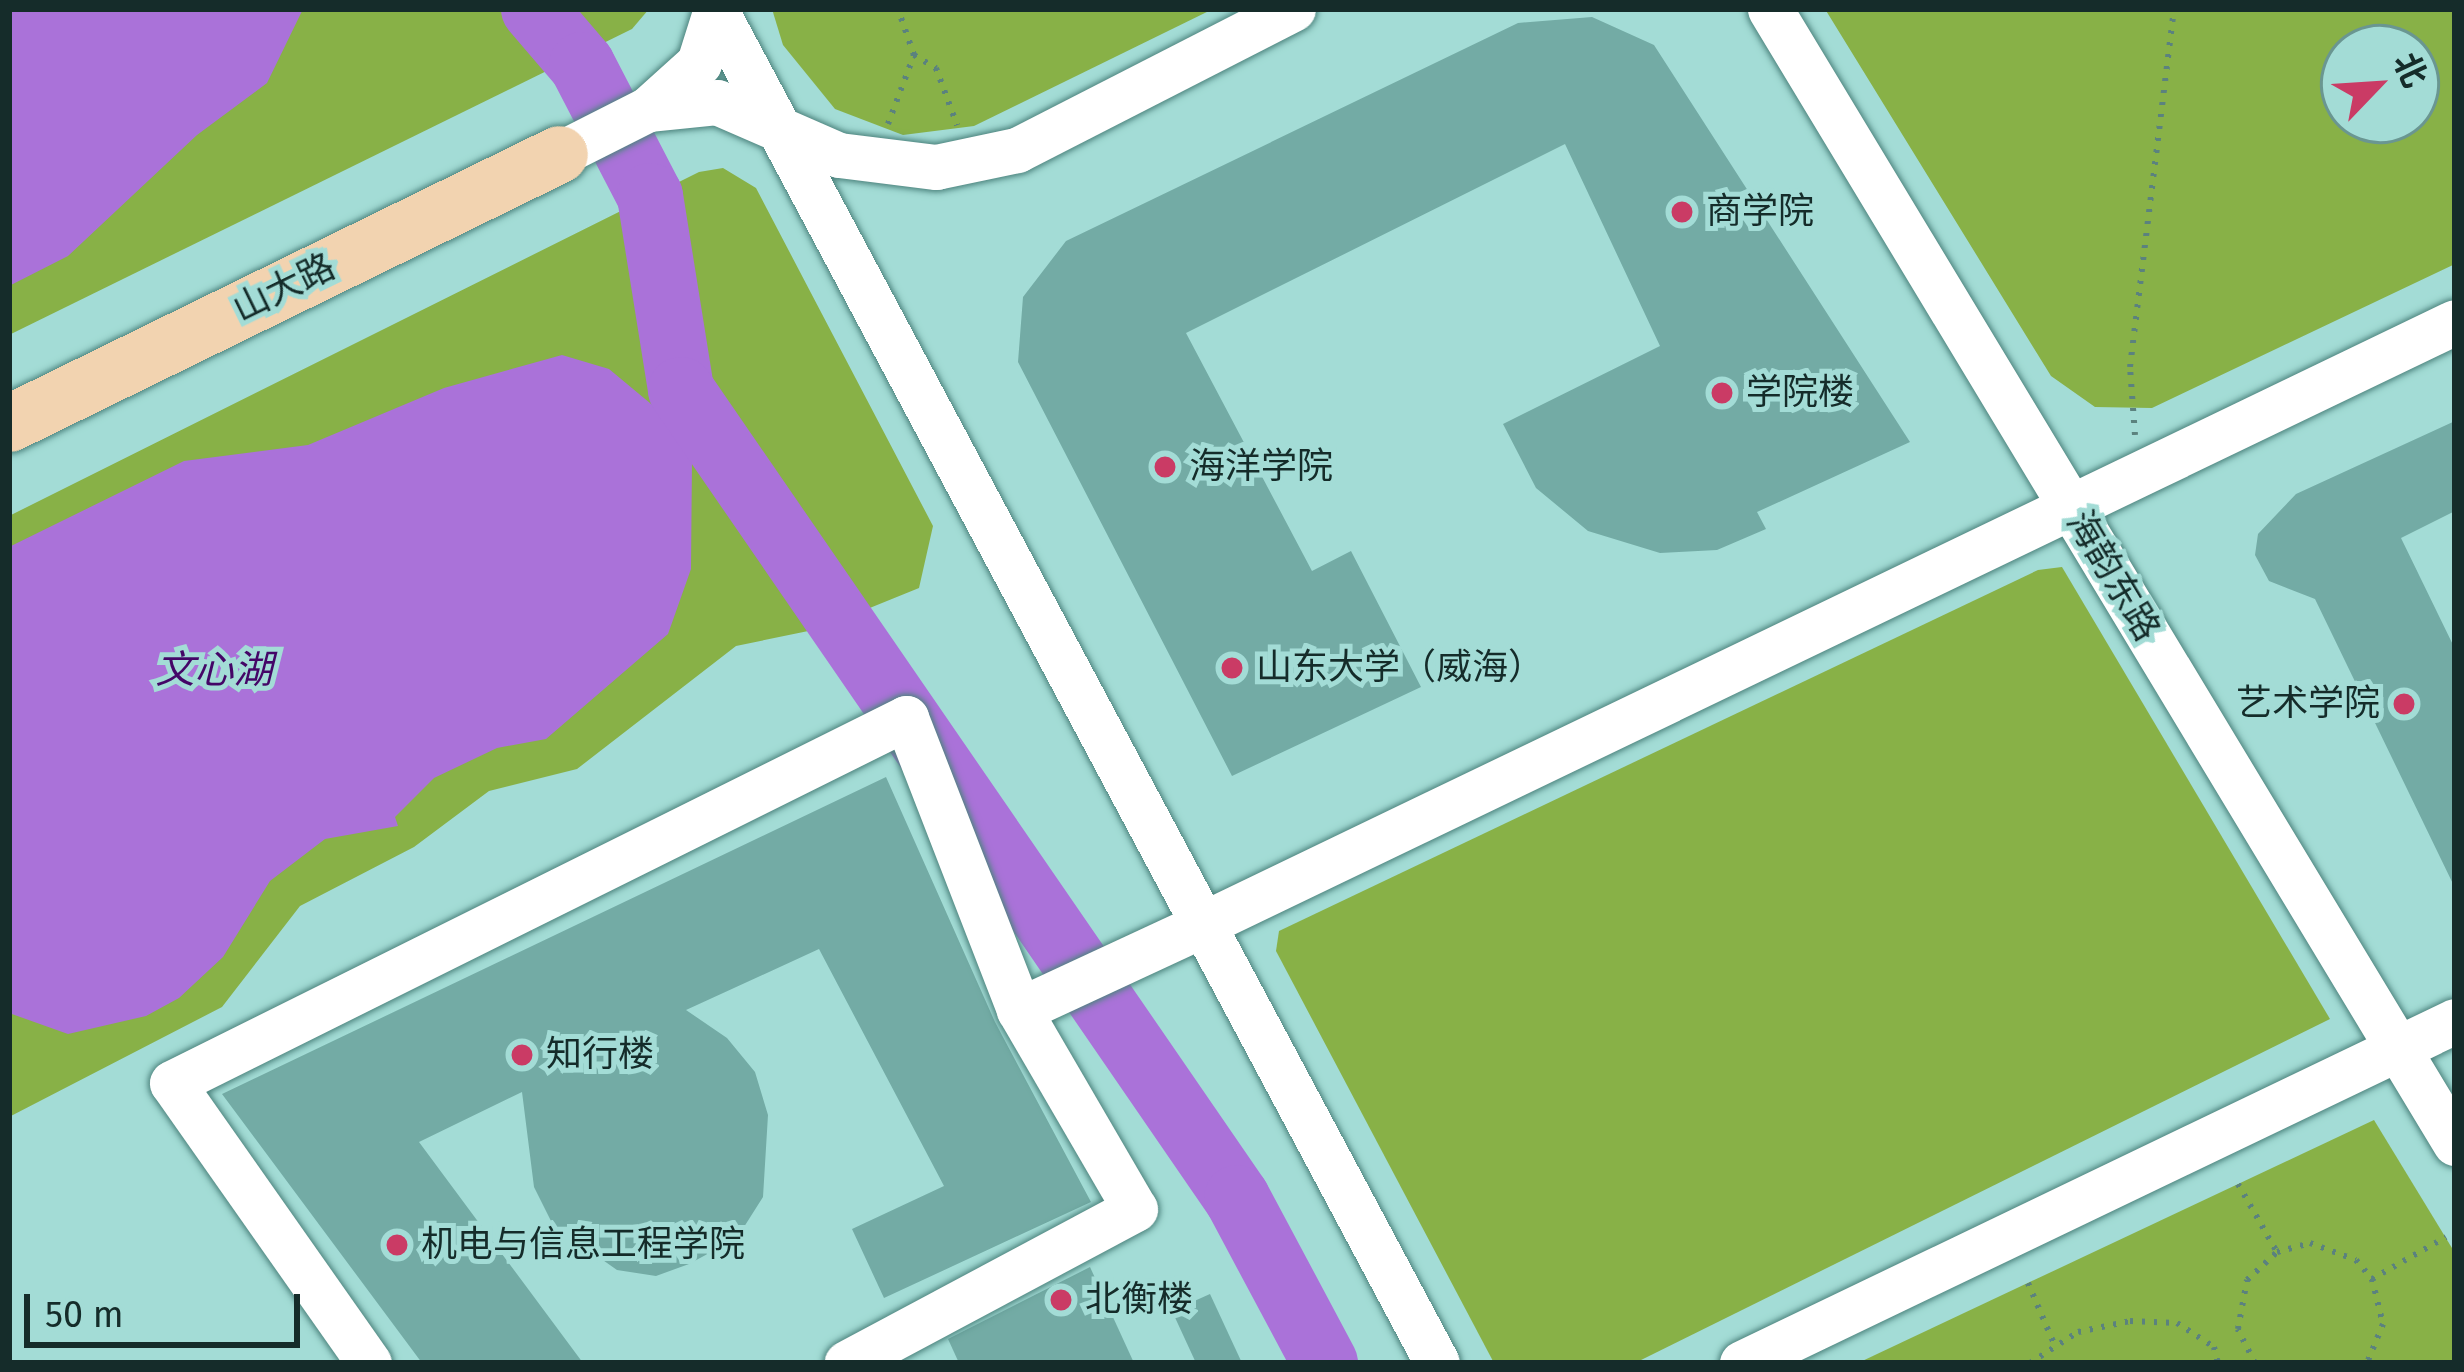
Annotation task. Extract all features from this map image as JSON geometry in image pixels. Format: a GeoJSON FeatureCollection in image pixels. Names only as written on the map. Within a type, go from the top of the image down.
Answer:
{"type":"FeatureCollection","features":[{"type":"Feature","properties":{"kind":"main road","name":"山大路"},"geometry":{"type":"LineString","coordinates":[[9,423],[560,154]]}},
{"type":"Feature","properties":{"kind":"street"},"geometry":{"type":"LineString","coordinates":[[648,109],[717,101],[839,155],[936,166],[1017,150],[1293,9]]}},
{"type":"Feature","properties":{"kind":"street","name":"海韵东路"},"geometry":{"type":"LineString","coordinates":[[1770,9],[2455,1143]]}},
{"type":"Feature","properties":{"kind":"street"},"geometry":{"type":"LineString","coordinates":[[719,10],[775,128],[1209,921],[1437,1363]]}},
{"type":"Feature","properties":{"kind":"street"},"geometry":{"type":"LineString","coordinates":[[560,154],[648,109],[698,62],[719,10]]}},
{"type":"Feature","properties":{"kind":"street"},"geometry":{"type":"LineString","coordinates":[[744,65],[778,111],[839,155]]}},
{"type":"Feature","properties":{"kind":"street"},"geometry":{"type":"LineString","coordinates":[[1019,1010],[2455,322]]}},
{"type":"Feature","properties":{"kind":"street"},"geometry":{"type":"LineString","coordinates":[[369,1363],[172,1083],[906,718],[1019,1010],[1135,1209],[845,1363]]}},
{"type":"Feature","properties":{"kind":"street"},"geometry":{"type":"LineString","coordinates":[[1742,1363],[2455,1022]]}},
{"type":"Feature","properties":{"kind":"path"},"geometry":{"type":"LineString","coordinates":[[885,131],[914,56],[898,9]]}},
{"type":"Feature","properties":{"kind":"path"},"geometry":{"type":"LineString","coordinates":[[2138,474],[2130,367],[2174,9]]}},
{"type":"Feature","properties":{"kind":"path"},"geometry":{"type":"LineString","coordinates":[[914,56],[935,68],[940,97],[959,129]]}},
{"type":"Feature","properties":{"kind":"path"},"geometry":{"type":"LineString","coordinates":[[2238,1184],[2277,1252]]}},
{"type":"Feature","properties":{"kind":"path"},"geometry":{"type":"LineString","coordinates":[[2372,1279],[2446,1237]]}},
{"type":"Feature","properties":{"kind":"path"},"geometry":{"type":"LineString","coordinates":[[2254,1363],[2238,1329],[2238,1303],[2247,1280],[2277,1252],[2310,1243],[2334,1248],[2372,1279],[2383,1324],[2367,1363]]}},
{"type":"Feature","properties":{"kind":"path"},"geometry":{"type":"LineString","coordinates":[[2028,1283],[2055,1346]]}},
{"type":"Feature","properties":{"kind":"path"},"geometry":{"type":"LineString","coordinates":[[2030,1363],[2078,1332],[2130,1321],[2177,1323],[2214,1347],[2218,1363]]}},
{"type":"Feature","properties":{"kind":"green space"},"geometry":{"type":"Polygon","coordinates":[[[9,9],[649,9],[632,29],[9,335],[9,9]]]}},
{"type":"Feature","properties":{"kind":"green space"},"geometry":{"type":"Polygon","coordinates":[[[772,9],[1213,9],[974,126],[903,135],[835,109],[783,45],[772,9]]]}},
{"type":"Feature","properties":{"kind":"green space"},"geometry":{"type":"Polygon","coordinates":[[[1825,9],[2455,9],[2455,264],[2152,408],[2095,407],[2051,376],[1825,9]]]}},
{"type":"Feature","properties":{"kind":"green space","name":"文心湖"},"geometry":{"type":"Polygon","coordinates":[[[723,168],[756,188],[933,526],[919,588],[818,629],[736,646],[577,769],[489,791],[414,847],[300,906],[222,1007],[9,1117],[9,516],[699,172],[723,168]]]}},
{"type":"Feature","properties":{"kind":"green space"},"geometry":{"type":"Polygon","coordinates":[[[2062,567],[2330,1019],[1635,1363],[1494,1363],[1276,951],[1279,931],[2038,570],[2062,567]]]}},
{"type":"Feature","properties":{"kind":"green space"},"geometry":{"type":"Polygon","coordinates":[[[2374,1120],[2455,1253],[2455,1363],[1858,1363],[2374,1120]]]}},
{"type":"Feature","properties":{"kind":"water"},"geometry":{"type":"Polygon","coordinates":[[[9,9],[303,9],[267,83],[197,135],[68,256],[9,286],[9,9]]]}},
{"type":"Feature","properties":{"kind":"water","name":"文心湖"},"geometry":{"type":"Polygon","coordinates":[[[562,355],[609,369],[674,423],[692,461],[691,569],[668,634],[546,739],[497,748],[434,778],[395,817],[398,826],[325,839],[270,881],[223,957],[179,998],[146,1016],[68,1034],[9,1013],[9,547],[184,461],[308,445],[444,388],[562,355]]]}},
{"type":"Feature","properties":{"kind":"building","name":"学院楼"},"geometry":{"type":"Polygon","coordinates":[[[1592,17],[1654,45],[1910,442],[1757,512],[1766,529],[1717,550],[1660,553],[1588,531],[1536,488],[1503,424],[1660,346],[1565,144],[1186,333],[1312,571],[1351,551],[1421,687],[1232,776],[1018,362],[1023,297],[1066,241],[1518,23],[1592,17]]]}},
{"type":"Feature","properties":{"kind":"building"},"geometry":{"type":"Polygon","coordinates":[[[2455,421],[2455,511],[2401,538],[2455,649],[2455,888],[2315,599],[2269,581],[2255,555],[2258,534],[2296,494],[2455,421]]]}},
{"type":"Feature","properties":{"kind":"building","name":"知行楼"},"geometry":{"type":"Polygon","coordinates":[[[886,777],[995,1022],[1091,1202],[884,1298],[852,1229],[944,1186],[819,949],[686,1010],[727,1038],[755,1072],[768,1115],[763,1197],[737,1238],[689,1264],[656,1276],[617,1270],[553,1225],[534,1187],[522,1092],[419,1142],[583,1363],[422,1363],[222,1094],[886,777]]]}},
{"type":"Feature","properties":{"kind":"building","name":"北衡楼"},"geometry":{"type":"Polygon","coordinates":[[[1090,1267],[1134,1363],[959,1363],[948,1339],[1090,1267]]]}},
{"type":"Feature","properties":{"kind":"building"},"geometry":{"type":"Polygon","coordinates":[[[1210,1294],[1242,1363],[1196,1363],[1172,1311],[1210,1294]]]}},
{"type":"Feature","properties":{"kind":"waterway"},"geometry":{"type":"LineString","coordinates":[[534,9],[582,65],[650,196],[681,390],[1237,1198],[1325,1363]]}},
{"type":"Feature","properties":{"kind":"place","name":"商学院"},"geometry":{"type":"Point","coordinates":[1682,212]}},
{"type":"Feature","properties":{"kind":"place","name":"学院楼"},"geometry":{"type":"Point","coordinates":[1722,393]}},
{"type":"Feature","properties":{"kind":"place","name":"海洋学院"},"geometry":{"type":"Point","coordinates":[1165,467]}},
{"type":"Feature","properties":{"kind":"place","name":"山东大学（威海）"},"geometry":{"type":"Point","coordinates":[1232,668]}},
{"type":"Feature","properties":{"kind":"place","name":"艺术学院"},"geometry":{"type":"Point","coordinates":[2404,704]}},
{"type":"Feature","properties":{"kind":"place","name":"知行楼"},"geometry":{"type":"Point","coordinates":[522,1055]}},
{"type":"Feature","properties":{"kind":"place","name":"机电与信息工程学院"},"geometry":{"type":"Point","coordinates":[397,1245]}},
{"type":"Feature","properties":{"kind":"place","name":"北衡楼"},"geometry":{"type":"Point","coordinates":[1061,1300]}}]}
